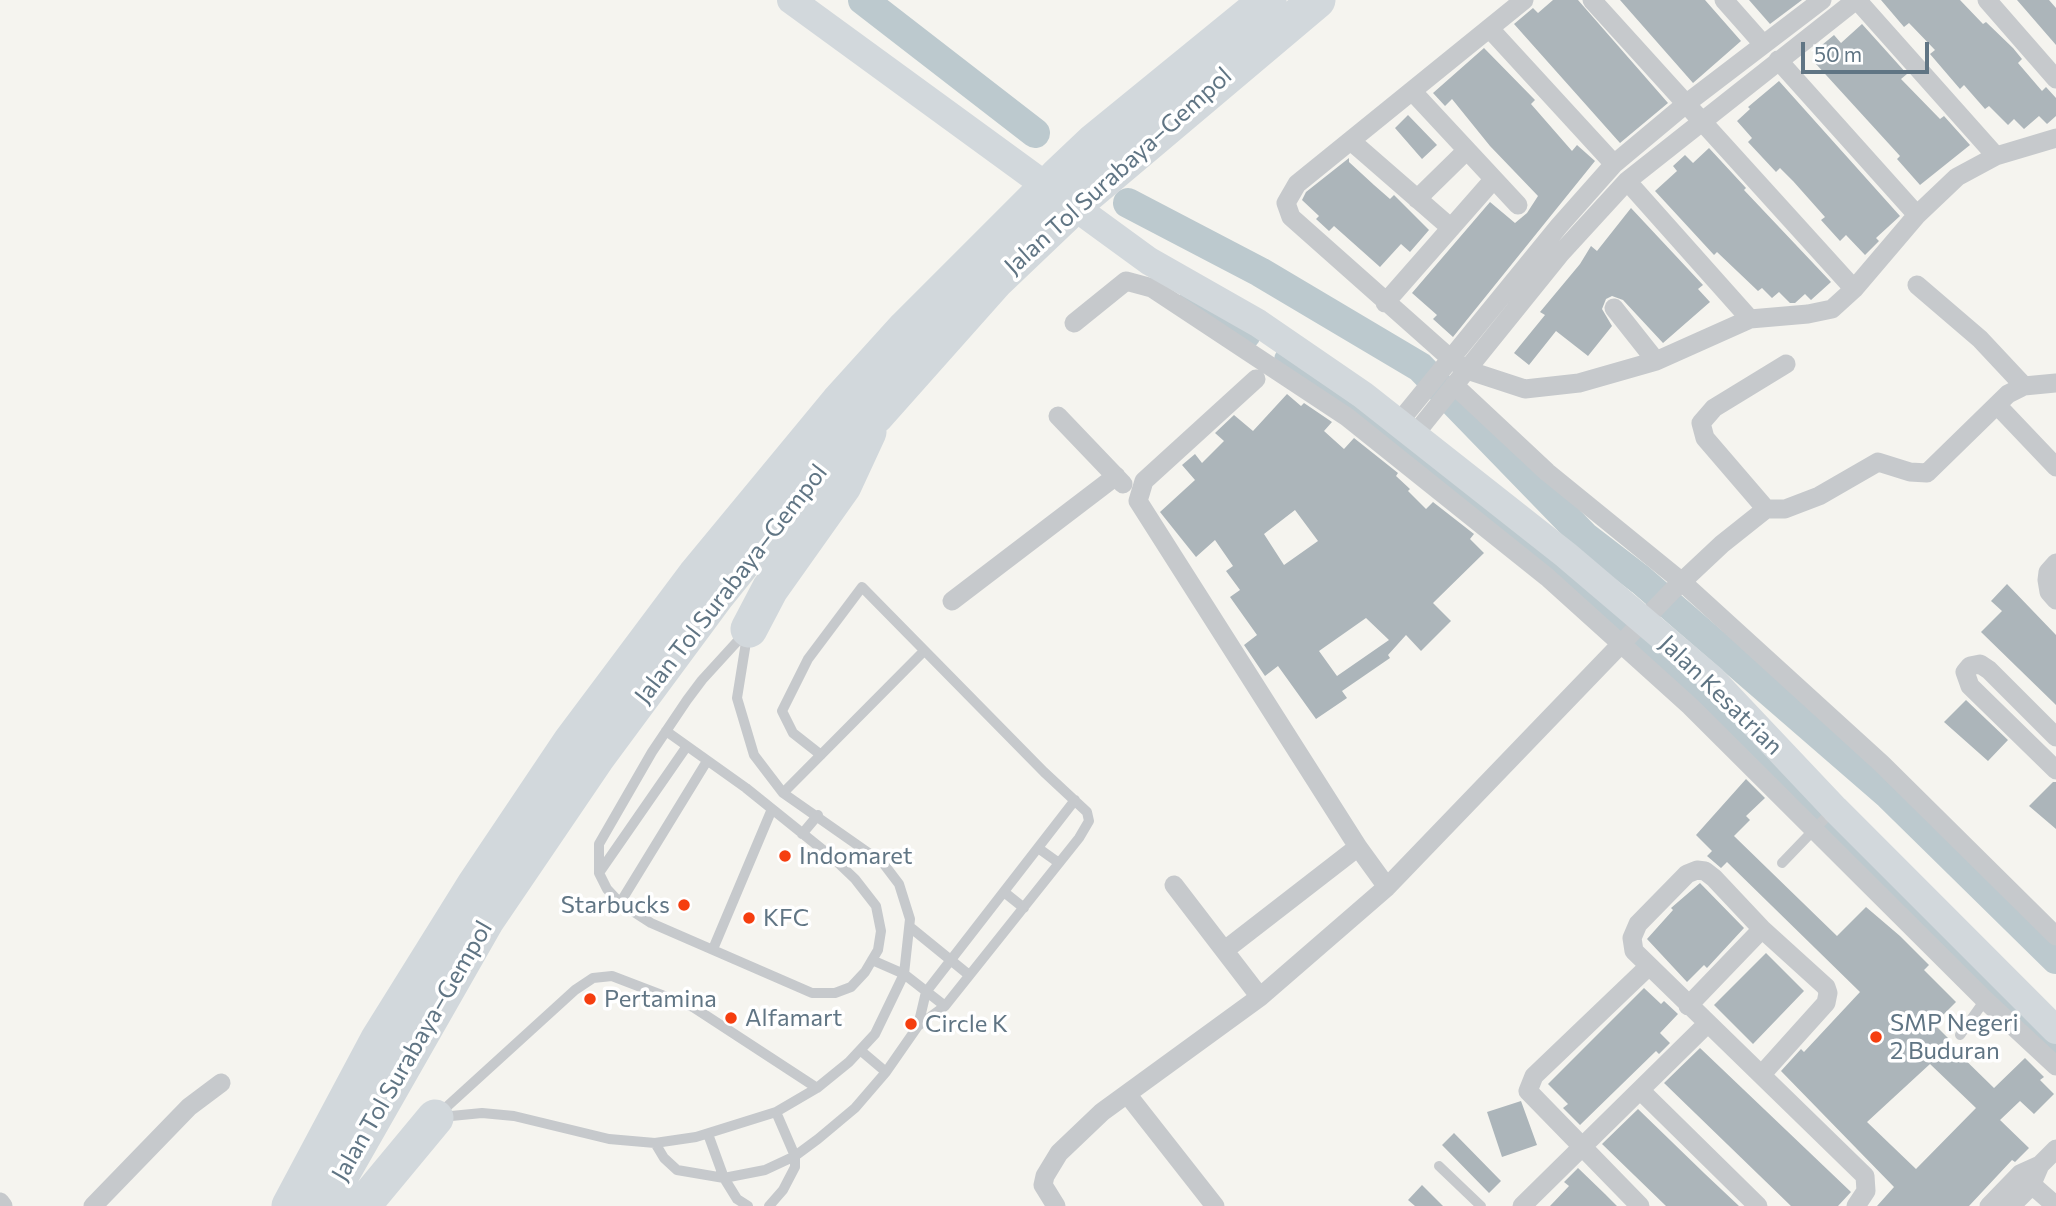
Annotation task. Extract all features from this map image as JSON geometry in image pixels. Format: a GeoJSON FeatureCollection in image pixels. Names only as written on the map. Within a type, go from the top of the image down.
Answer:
{"type":"FeatureCollection","features":[{"type":"Feature","properties":{"kind":"highway","name":"Jalan Tol Surabaya–Gempol"},"geometry":{"type":"LineString","coordinates":[[290,1206],[379,1040],[475,886],[571,742],[695,575],[839,402],[906,328],[1069,188],[1268,0]]}},
{"type":"Feature","properties":{"kind":"highway","name":"Jalan Tol Surabaya–Gempol"},"geometry":{"type":"LineString","coordinates":[[1108,152],[1317,0]]}},
{"type":"Feature","properties":{"kind":"highway","name":"Jalan Tol Surabaya–Gempol"},"geometry":{"type":"LineString","coordinates":[[323,1206],[486,920],[596,758],[715,597],[818,469],[876,415],[996,280],[1069,188]]}},
{"type":"Feature","properties":{"kind":"highway"},"geometry":{"type":"LineString","coordinates":[[749,629],[770,589],[843,486],[876,415]]}},
{"type":"Feature","properties":{"kind":"highway"},"geometry":{"type":"LineString","coordinates":[[362,1206],[435,1118]]}},
{"type":"Feature","properties":{"kind":"street","name":"Jalan Kesatrian"},"geometry":{"type":"LineString","coordinates":[[791,0],[1149,261],[1258,323],[1355,403],[1395,426],[1555,567],[1636,629],[1823,822],[1994,990],[2056,1030]]}},
{"type":"Feature","properties":{"kind":"street"},"geometry":{"type":"LineString","coordinates":[[1524,0],[1297,184],[1289,194],[1287,211],[1385,303],[1452,376],[1547,472],[1882,764],[2056,936]]}},
{"type":"Feature","properties":{"kind":"street"},"geometry":{"type":"LineString","coordinates":[[1592,0],[1854,289]]}},
{"type":"Feature","properties":{"kind":"street"},"geometry":{"type":"LineString","coordinates":[[1724,0],[1763,44]]}},
{"type":"Feature","properties":{"kind":"street"},"geometry":{"type":"LineString","coordinates":[[1555,567],[1395,426],[1452,376],[1559,226],[1621,173],[1687,103],[1822,0]]}},
{"type":"Feature","properties":{"kind":"street"},"geometry":{"type":"LineString","coordinates":[[1621,173],[1702,120],[1856,0],[1996,156]]}},
{"type":"Feature","properties":{"kind":"street"},"geometry":{"type":"LineString","coordinates":[[1987,0],[2056,79]]}},
{"type":"Feature","properties":{"kind":"street"},"geometry":{"type":"LineString","coordinates":[[1490,29],[1750,319]]}},
{"type":"Feature","properties":{"kind":"street"},"geometry":{"type":"LineString","coordinates":[[1780,31],[1795,47]]}},
{"type":"Feature","properties":{"kind":"street"},"geometry":{"type":"LineString","coordinates":[[1747,56],[1761,74]]}},
{"type":"Feature","properties":{"kind":"street"},"geometry":{"type":"LineString","coordinates":[[1778,60],[1917,215]]}},
{"type":"Feature","properties":{"kind":"street"},"geometry":{"type":"LineString","coordinates":[[1412,91],[1518,205]]}},
{"type":"Feature","properties":{"kind":"street"},"geometry":{"type":"LineString","coordinates":[[1452,376],[1525,389],[1579,383],[1656,361],[1750,319],[1832,309],[1854,289],[1917,215],[1957,177],[1996,156],[2056,138]]}},
{"type":"Feature","properties":{"kind":"street"},"geometry":{"type":"LineString","coordinates":[[1351,141],[1451,228]]}},
{"type":"Feature","properties":{"kind":"street"},"geometry":{"type":"LineString","coordinates":[[1417,199],[1466,151]]}},
{"type":"Feature","properties":{"kind":"street"},"geometry":{"type":"LineString","coordinates":[[1385,303],[1493,180]]}},
{"type":"Feature","properties":{"kind":"street"},"geometry":{"type":"LineString","coordinates":[[1074,323],[1117,286],[1126,282],[1135,283],[1173,300],[1282,374],[1355,403]]}},
{"type":"Feature","properties":{"kind":"street"},"geometry":{"type":"LineString","coordinates":[[1917,285],[1980,339],[2024,386]]}},
{"type":"Feature","properties":{"kind":"street"},"geometry":{"type":"LineString","coordinates":[[1614,308],[1656,361]]}},
{"type":"Feature","properties":{"kind":"street"},"geometry":{"type":"LineString","coordinates":[[1256,379],[1259,356]]}},
{"type":"Feature","properties":{"kind":"street"},"geometry":{"type":"LineString","coordinates":[[1766,509],[1704,438],[1701,423],[1714,408],[1786,364]]}},
{"type":"Feature","properties":{"kind":"street"},"geometry":{"type":"LineString","coordinates":[[1138,501],[1144,481],[1256,379],[1282,374]]}},
{"type":"Feature","properties":{"kind":"street"},"geometry":{"type":"LineString","coordinates":[[1056,1206],[1044,1190],[1045,1176],[1059,1153],[1093,1120],[1260,997],[1387,887],[1677,585],[1766,509],[1785,509],[1819,496],[1878,462],[1910,472],[1927,473],[1997,405],[2024,386],[2056,383]]}},
{"type":"Feature","properties":{"kind":"street"},"geometry":{"type":"LineString","coordinates":[[1997,405],[2056,467]]}},
{"type":"Feature","properties":{"kind":"street"},"geometry":{"type":"LineString","coordinates":[[1058,416],[1138,501],[1358,847],[1387,887]]}},
{"type":"Feature","properties":{"kind":"street"},"geometry":{"type":"LineString","coordinates":[[952,601],[1116,476]]}},
{"type":"Feature","properties":{"kind":"street"},"geometry":{"type":"LineString","coordinates":[[2056,564],[2048,572],[2047,580],[2049,592],[2056,600]]}},
{"type":"Feature","properties":{"kind":"street"},"geometry":{"type":"LineString","coordinates":[[2056,737],[1989,670],[1980,664],[1970,666],[1965,672],[1970,686],[2056,770]]}},
{"type":"Feature","properties":{"kind":"street"},"geometry":{"type":"LineString","coordinates":[[1225,950],[1358,847]]}},
{"type":"Feature","properties":{"kind":"street"},"geometry":{"type":"LineString","coordinates":[[1763,1073],[1829,997],[1826,987],[1762,929],[1714,878],[1705,871],[1697,870],[1687,874],[1650,910],[1633,933],[1634,951],[1707,1024],[1763,1073],[1865,1177],[1866,1191],[1856,1206]]}},
{"type":"Feature","properties":{"kind":"street"},"geometry":{"type":"LineString","coordinates":[[1174,885],[1260,997]]}},
{"type":"Feature","properties":{"kind":"street"},"geometry":{"type":"LineString","coordinates":[[1688,1006],[1762,929]]}},
{"type":"Feature","properties":{"kind":"street"},"geometry":{"type":"LineString","coordinates":[[1640,1206],[1532,1099],[1528,1091],[1534,1076],[1648,967]]}},
{"type":"Feature","properties":{"kind":"street"},"geometry":{"type":"LineString","coordinates":[[1994,990],[2056,1066]]}},
{"type":"Feature","properties":{"kind":"street"},"geometry":{"type":"LineString","coordinates":[[1522,1206],[1707,1024]]}},
{"type":"Feature","properties":{"kind":"street"},"geometry":{"type":"LineString","coordinates":[[93,1206],[189,1107],[221,1083]]}},
{"type":"Feature","properties":{"kind":"street"},"geometry":{"type":"LineString","coordinates":[[1641,1091],[1758,1206]]}},
{"type":"Feature","properties":{"kind":"street"},"geometry":{"type":"LineString","coordinates":[[1127,1094],[1215,1206]]}},
{"type":"Feature","properties":{"kind":"street"},"geometry":{"type":"LineString","coordinates":[[1990,1206],[2026,1180],[2056,1149]]}},
{"type":"Feature","properties":{"kind":"street"},"geometry":{"type":"LineString","coordinates":[[2011,1206],[2026,1180]]}},
{"type":"Feature","properties":{"kind":"street"},"geometry":{"type":"LineString","coordinates":[[2026,1180],[2056,1206]]}},
{"type":"Feature","properties":{"kind":"lane"},"geometry":{"type":"LineString","coordinates":[[655,1143],[664,1158],[677,1170],[724,1178],[765,1170],[795,1156],[855,1108],[886,1072],[918,1026],[945,1006],[1024,908],[1089,821],[1087,812],[862,587],[808,659],[782,711],[793,733],[821,755]]}},
{"type":"Feature","properties":{"kind":"lane"},"geometry":{"type":"LineString","coordinates":[[666,731],[772,809],[856,879],[876,906],[881,931],[878,950],[851,987],[835,993],[812,993],[651,923],[620,902],[607,889],[598,873],[596,857],[602,837],[666,731],[702,680],[749,629]]}},
{"type":"Feature","properties":{"kind":"lane"},"geometry":{"type":"LineString","coordinates":[[435,1118],[482,1113],[514,1116],[609,1139],[655,1143],[708,1134],[776,1112],[817,1088],[875,1034],[904,974],[911,919],[899,884],[883,863],[783,793],[754,755],[740,714],[737,687],[749,629]]}},
{"type":"Feature","properties":{"kind":"lane"},"geometry":{"type":"LineString","coordinates":[[783,793],[924,651]]}},
{"type":"Feature","properties":{"kind":"lane"},"geometry":{"type":"LineString","coordinates":[[598,873],[687,746]]}},
{"type":"Feature","properties":{"kind":"lane"},"geometry":{"type":"LineString","coordinates":[[620,902],[708,761]]}},
{"type":"Feature","properties":{"kind":"lane"},"geometry":{"type":"LineString","coordinates":[[918,1026],[926,992],[1075,800]]}},
{"type":"Feature","properties":{"kind":"lane"},"geometry":{"type":"LineString","coordinates":[[713,949],[772,809]]}},
{"type":"Feature","properties":{"kind":"lane"},"geometry":{"type":"LineString","coordinates":[[802,834],[818,815]]}},
{"type":"Feature","properties":{"kind":"lane"},"geometry":{"type":"LineString","coordinates":[[1782,863],[1823,822]]}},
{"type":"Feature","properties":{"kind":"lane"},"geometry":{"type":"LineString","coordinates":[[1038,848],[1059,863]]}},
{"type":"Feature","properties":{"kind":"lane"},"geometry":{"type":"LineString","coordinates":[[1003,892],[1024,908]]}},
{"type":"Feature","properties":{"kind":"lane"},"geometry":{"type":"LineString","coordinates":[[910,927],[969,975]]}},
{"type":"Feature","properties":{"kind":"lane"},"geometry":{"type":"LineString","coordinates":[[872,960],[904,974],[945,1006]]}},
{"type":"Feature","properties":{"kind":"lane"},"geometry":{"type":"LineString","coordinates":[[435,1118],[575,990],[593,978],[612,976],[693,1007],[817,1088]]}},
{"type":"Feature","properties":{"kind":"lane"},"geometry":{"type":"LineString","coordinates":[[1960,1035],[1994,990]]}},
{"type":"Feature","properties":{"kind":"lane"},"geometry":{"type":"LineString","coordinates":[[860,1050],[886,1072]]}},
{"type":"Feature","properties":{"kind":"lane"},"geometry":{"type":"LineString","coordinates":[[769,1206],[792,1175],[795,1156],[776,1112]]}},
{"type":"Feature","properties":{"kind":"lane"},"geometry":{"type":"LineString","coordinates":[[708,1134],[724,1178],[737,1199],[748,1206]]}},
{"type":"Feature","properties":{"kind":"lane"},"geometry":{"type":"LineString","coordinates":[[1439,1166],[1481,1206]]}},
{"type":"Feature","properties":{"kind":"building"},"geometry":{"type":"Polygon","coordinates":[[[1553,0],[1578,0],[1668,103],[1620,143],[1514,24],[1533,8],[1538,13],[1553,0]]]}},
{"type":"Feature","properties":{"kind":"building"},"geometry":{"type":"Polygon","coordinates":[[[1620,0],[1705,0],[1741,41],[1693,83],[1620,0]]]}},
{"type":"Feature","properties":{"kind":"building"},"geometry":{"type":"Polygon","coordinates":[[[1749,0],[1802,0],[1770,24],[1749,0]]]}},
{"type":"Feature","properties":{"kind":"building"},"geometry":{"type":"Polygon","coordinates":[[[1881,0],[1960,0],[1983,24],[1986,22],[2013,48],[2022,59],[2018,63],[2042,91],[2046,87],[2056,98],[2056,116],[2047,124],[2039,116],[2024,129],[2014,119],[2008,125],[1989,106],[1985,109],[1964,85],[1960,89],[1930,54],[1935,50],[1909,23],[1904,27],[1881,0]]]}},
{"type":"Feature","properties":{"kind":"building"},"geometry":{"type":"Polygon","coordinates":[[[2017,0],[2049,0],[2056,8],[2056,45],[2017,0]]]}},
{"type":"Feature","properties":{"kind":"building"},"geometry":{"type":"Polygon","coordinates":[[[1862,24],[1907,74],[1901,79],[1940,119],[1944,116],[1970,145],[1920,185],[1897,159],[1900,156],[1816,64],[1829,53],[1822,45],[1834,35],[1841,43],[1862,24]]]}},
{"type":"Feature","properties":{"kind":"building"},"geometry":{"type":"Polygon","coordinates":[[[1484,48],[1535,100],[1531,104],[1572,151],[1577,145],[1595,161],[1453,337],[1433,319],[1437,315],[1412,293],[1490,202],[1515,223],[1527,213],[1538,196],[1490,146],[1452,99],[1445,106],[1433,93],[1484,48]]]}},
{"type":"Feature","properties":{"kind":"building"},"geometry":{"type":"Polygon","coordinates":[[[1779,81],[1900,216],[1876,238],[1879,241],[1865,255],[1846,235],[1840,241],[1821,220],[1825,217],[1793,181],[1780,168],[1776,172],[1748,142],[1752,138],[1737,121],[1750,109],[1748,107],[1779,81]]]}},
{"type":"Feature","properties":{"kind":"building"},"geometry":{"type":"Polygon","coordinates":[[[1408,115],[1437,145],[1422,159],[1395,128],[1408,115]]]}},
{"type":"Feature","properties":{"kind":"building"},"geometry":{"type":"Polygon","coordinates":[[[1709,148],[1746,188],[1744,190],[1831,282],[1811,300],[1805,294],[1795,303],[1790,303],[1779,292],[1772,298],[1762,288],[1758,291],[1717,252],[1714,255],[1655,191],[1677,171],[1673,166],[1685,155],[1693,163],[1709,148]]]}},
{"type":"Feature","properties":{"kind":"building"},"geometry":{"type":"Polygon","coordinates":[[[1349,158],[1349,162],[1374,185],[1390,199],[1394,195],[1429,230],[1410,252],[1401,244],[1380,267],[1334,226],[1329,231],[1316,219],[1319,216],[1302,200],[1306,192],[1349,158]]]}},
{"type":"Feature","properties":{"kind":"building"},"geometry":{"type":"Polygon","coordinates":[[[1631,208],[1703,285],[1698,289],[1710,302],[1663,343],[1623,300],[1612,296],[1606,299],[1602,309],[1612,326],[1588,356],[1556,331],[1529,365],[1514,353],[1545,315],[1540,312],[1580,264],[1591,246],[1597,251],[1631,208]]]}},
{"type":"Feature","properties":{"kind":"building"},"geometry":{"type":"Polygon","coordinates":[[[1287,394],[1301,406],[1304,403],[1332,422],[1324,431],[1344,449],[1354,438],[1398,473],[1396,476],[1426,509],[1433,502],[1474,534],[1470,539],[1484,553],[1433,603],[1451,621],[1421,651],[1406,635],[1388,655],[1390,658],[1342,691],[1347,698],[1316,719],[1278,666],[1265,676],[1244,645],[1257,635],[1230,597],[1240,590],[1226,571],[1233,566],[1215,540],[1196,557],[1160,512],[1195,480],[1182,465],[1195,454],[1202,463],[1224,441],[1215,433],[1234,415],[1253,431],[1287,394]],[[1295,510],[1264,534],[1284,565],[1318,541],[1295,510]],[[1366,618],[1319,651],[1337,676],[1389,640],[1366,618]]]}},
{"type":"Feature","properties":{"kind":"building"},"geometry":{"type":"Polygon","coordinates":[[[2007,584],[2056,635],[2056,705],[1981,632],[2002,611],[1991,601],[2007,584]]]}},
{"type":"Feature","properties":{"kind":"building"},"geometry":{"type":"Polygon","coordinates":[[[1966,700],[2008,740],[1988,761],[1944,722],[1966,700]]]}},
{"type":"Feature","properties":{"kind":"building"},"geometry":{"type":"Polygon","coordinates":[[[1746,779],[1765,798],[1746,816],[1750,820],[1734,836],[1837,936],[1866,907],[1900,936],[1929,965],[1924,970],[1956,1002],[1934,1024],[1952,1042],[1950,1045],[1994,1088],[2025,1058],[2044,1077],[2040,1080],[2054,1094],[2034,1114],[2020,1101],[2000,1120],[2029,1148],[2015,1162],[2012,1160],[1969,1206],[1877,1206],[1894,1187],[1781,1071],[1801,1049],[1804,1052],[1860,992],[1727,862],[1721,868],[1707,856],[1712,851],[1696,835],[1746,779]],[[1930,1064],[1867,1122],[1916,1169],[1976,1108],[1930,1064]]]}},
{"type":"Feature","properties":{"kind":"building"},"geometry":{"type":"Polygon","coordinates":[[[2056,782],[2056,829],[2029,806],[2056,782]]]}},
{"type":"Feature","properties":{"kind":"building"},"geometry":{"type":"Polygon","coordinates":[[[1700,883],[1744,928],[1707,968],[1704,965],[1687,982],[1647,939],[1673,910],[1671,908],[1700,883]]]}},
{"type":"Feature","properties":{"kind":"building"},"geometry":{"type":"Polygon","coordinates":[[[1766,953],[1804,991],[1753,1044],[1714,1005],[1766,953]]]}},
{"type":"Feature","properties":{"kind":"building"},"geometry":{"type":"Polygon","coordinates":[[[1644,988],[1661,1004],[1664,1001],[1678,1014],[1660,1033],[1670,1043],[1659,1054],[1656,1051],[1580,1125],[1563,1108],[1568,1104],[1548,1084],[1644,988]]]}},
{"type":"Feature","properties":{"kind":"building"},"geometry":{"type":"Polygon","coordinates":[[[1700,1048],[1851,1192],[1838,1206],[1791,1206],[1664,1083],[1700,1048]]]}},
{"type":"Feature","properties":{"kind":"building"},"geometry":{"type":"Polygon","coordinates":[[[1521,1101],[1537,1145],[1502,1157],[1487,1112],[1521,1101]]]}},
{"type":"Feature","properties":{"kind":"building"},"geometry":{"type":"Polygon","coordinates":[[[1638,1109],[1739,1206],[1666,1206],[1602,1144],[1638,1109]]]}},
{"type":"Feature","properties":{"kind":"building"},"geometry":{"type":"Polygon","coordinates":[[[1454,1133],[1501,1181],[1489,1193],[1442,1145],[1454,1133]]]}},
{"type":"Feature","properties":{"kind":"building"},"geometry":{"type":"Polygon","coordinates":[[[1578,1168],[1617,1206],[1550,1206],[1569,1186],[1564,1182],[1578,1168]]]}},
{"type":"Feature","properties":{"kind":"building"},"geometry":{"type":"Polygon","coordinates":[[[1422,1185],[1443,1206],[1415,1206],[1408,1200],[1422,1185]]]}},
{"type":"Feature","properties":{"kind":"waterway"},"geometry":{"type":"LineString","coordinates":[[863,0],[1035,133]]}},
{"type":"Feature","properties":{"kind":"waterway"},"geometry":{"type":"LineString","coordinates":[[1128,203],[1260,272],[1420,367],[1585,537],[1641,580],[1889,795],[2056,959]]}},
{"type":"Feature","properties":{"kind":"waterway"},"geometry":{"type":"LineString","coordinates":[[1194,300],[1246,334]]}},
{"type":"Feature","properties":{"kind":"waterway"},"geometry":{"type":"LineString","coordinates":[[1289,360],[1398,439],[1615,622]]}},
{"type":"Feature","properties":{"kind":"waterway"},"geometry":{"type":"LineString","coordinates":[[1648,649],[2056,1051]]}},
{"type":"Feature","properties":{"kind":"place","name":"Indomaret"},"geometry":{"type":"Point","coordinates":[785,856]}},
{"type":"Feature","properties":{"kind":"place","name":"Starbucks"},"geometry":{"type":"Point","coordinates":[684,905]}},
{"type":"Feature","properties":{"kind":"place","name":"KFC"},"geometry":{"type":"Point","coordinates":[749,918]}},
{"type":"Feature","properties":{"kind":"place","name":"Pertamina"},"geometry":{"type":"Point","coordinates":[590,999]}},
{"type":"Feature","properties":{"kind":"place","name":"Alfamart"},"geometry":{"type":"Point","coordinates":[731,1018]}},
{"type":"Feature","properties":{"kind":"place","name":"Circle K"},"geometry":{"type":"Point","coordinates":[911,1024]}},
{"type":"Feature","properties":{"kind":"place","name":"SMP Negeri 2 Buduran"},"geometry":{"type":"Point","coordinates":[1876,1037]}}]}
